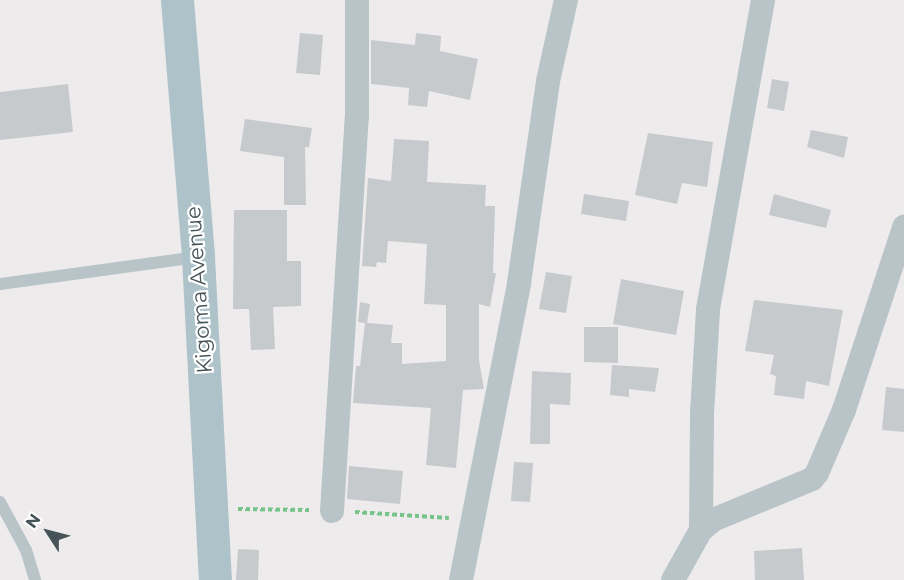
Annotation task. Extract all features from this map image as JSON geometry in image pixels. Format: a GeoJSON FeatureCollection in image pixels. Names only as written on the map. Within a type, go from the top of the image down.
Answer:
{"type":"FeatureCollection","features":[{"type":"Feature","properties":{"kind":"main road","name":"Kigoma Avenue"},"geometry":{"type":"LineString","coordinates":[[177,0],[198,257],[215,580]]}},
{"type":"Feature","properties":{"kind":"street"},"geometry":{"type":"LineString","coordinates":[[332,511],[357,117],[357,0]]}},
{"type":"Feature","properties":{"kind":"street"},"geometry":{"type":"LineString","coordinates":[[461,580],[519,283],[548,81],[566,0]]}},
{"type":"Feature","properties":{"kind":"street"},"geometry":{"type":"LineString","coordinates":[[673,580],[701,530],[702,414],[708,309],[763,0]]}},
{"type":"Feature","properties":{"kind":"street"},"geometry":{"type":"LineString","coordinates":[[701,530],[732,511],[812,479],[817,474],[844,410],[904,228]]}},
{"type":"Feature","properties":{"kind":"lane"},"geometry":{"type":"LineString","coordinates":[[0,284],[198,257]]}},
{"type":"Feature","properties":{"kind":"lane"},"geometry":{"type":"LineString","coordinates":[[0,502],[26,550],[35,580]]}},
{"type":"Feature","properties":{"kind":"building"},"geometry":{"type":"Polygon","coordinates":[[[300,33],[323,35],[320,75],[296,73],[300,33]]]}},
{"type":"Feature","properties":{"kind":"building"},"geometry":{"type":"Polygon","coordinates":[[[416,33],[441,36],[440,51],[478,59],[470,100],[429,91],[427,107],[408,105],[409,88],[371,84],[371,40],[415,45],[416,33]]]}},
{"type":"Feature","properties":{"kind":"building"},"geometry":{"type":"Polygon","coordinates":[[[772,79],[789,82],[784,111],[767,108],[772,79]]]}},
{"type":"Feature","properties":{"kind":"building"},"geometry":{"type":"Polygon","coordinates":[[[68,84],[73,132],[0,140],[0,92],[68,84]]]}},
{"type":"Feature","properties":{"kind":"building"},"geometry":{"type":"Polygon","coordinates":[[[245,119],[312,128],[309,147],[305,147],[306,205],[284,205],[284,157],[240,151],[245,119]]]}},
{"type":"Feature","properties":{"kind":"building"},"geometry":{"type":"Polygon","coordinates":[[[811,130],[848,137],[844,158],[807,147],[811,130]]]}},
{"type":"Feature","properties":{"kind":"building"},"geometry":{"type":"Polygon","coordinates":[[[648,133],[713,142],[707,187],[682,183],[677,204],[635,195],[648,133]]]}},
{"type":"Feature","properties":{"kind":"building"},"geometry":{"type":"Polygon","coordinates":[[[394,139],[429,141],[427,182],[486,185],[485,206],[495,206],[493,273],[496,273],[490,307],[479,304],[479,360],[484,389],[463,390],[456,468],[426,465],[431,408],[353,403],[356,366],[360,366],[365,323],[358,322],[360,302],[370,304],[367,323],[393,325],[391,343],[402,343],[402,364],[446,361],[446,305],[424,304],[427,244],[388,241],[386,263],[377,262],[376,267],[362,266],[368,178],[391,181],[394,139]]]}},
{"type":"Feature","properties":{"kind":"building"},"geometry":{"type":"Polygon","coordinates":[[[584,194],[629,201],[626,221],[581,214],[584,194]]]}},
{"type":"Feature","properties":{"kind":"building"},"geometry":{"type":"Polygon","coordinates":[[[774,194],[831,210],[826,228],[769,215],[774,194]]]}},
{"type":"Feature","properties":{"kind":"building"},"geometry":{"type":"Polygon","coordinates":[[[234,210],[287,210],[287,261],[301,261],[301,306],[273,307],[275,349],[251,350],[249,309],[233,309],[234,210]]]}},
{"type":"Feature","properties":{"kind":"building"},"geometry":{"type":"Polygon","coordinates":[[[546,272],[572,276],[566,313],[539,309],[546,272]]]}},
{"type":"Feature","properties":{"kind":"building"},"geometry":{"type":"Polygon","coordinates":[[[621,279],[684,291],[676,335],[613,324],[621,279]]]}},
{"type":"Feature","properties":{"kind":"building"},"geometry":{"type":"Polygon","coordinates":[[[754,300],[843,310],[829,386],[806,381],[804,399],[774,395],[776,376],[770,374],[774,355],[745,351],[754,300]]]}},
{"type":"Feature","properties":{"kind":"building"},"geometry":{"type":"Polygon","coordinates":[[[584,327],[618,327],[618,363],[584,362],[584,327]]]}},
{"type":"Feature","properties":{"kind":"building"},"geometry":{"type":"Polygon","coordinates":[[[612,365],[659,368],[655,392],[629,389],[629,397],[610,395],[612,365]]]}},
{"type":"Feature","properties":{"kind":"building"},"geometry":{"type":"Polygon","coordinates":[[[532,371],[571,373],[570,405],[550,404],[550,444],[530,444],[532,371]]]}},
{"type":"Feature","properties":{"kind":"building"},"geometry":{"type":"Polygon","coordinates":[[[886,387],[904,389],[904,432],[882,430],[886,387]]]}},
{"type":"Feature","properties":{"kind":"building"},"geometry":{"type":"Polygon","coordinates":[[[514,462],[533,463],[530,502],[511,501],[514,462]]]}},
{"type":"Feature","properties":{"kind":"building"},"geometry":{"type":"Polygon","coordinates":[[[349,466],[403,471],[400,504],[347,499],[349,466]]]}},
{"type":"Feature","properties":{"kind":"building"},"geometry":{"type":"Polygon","coordinates":[[[802,548],[804,580],[755,580],[754,551],[802,548]]]}},
{"type":"Feature","properties":{"kind":"building"},"geometry":{"type":"Polygon","coordinates":[[[238,549],[259,550],[258,580],[236,580],[238,549]]]}}]}
